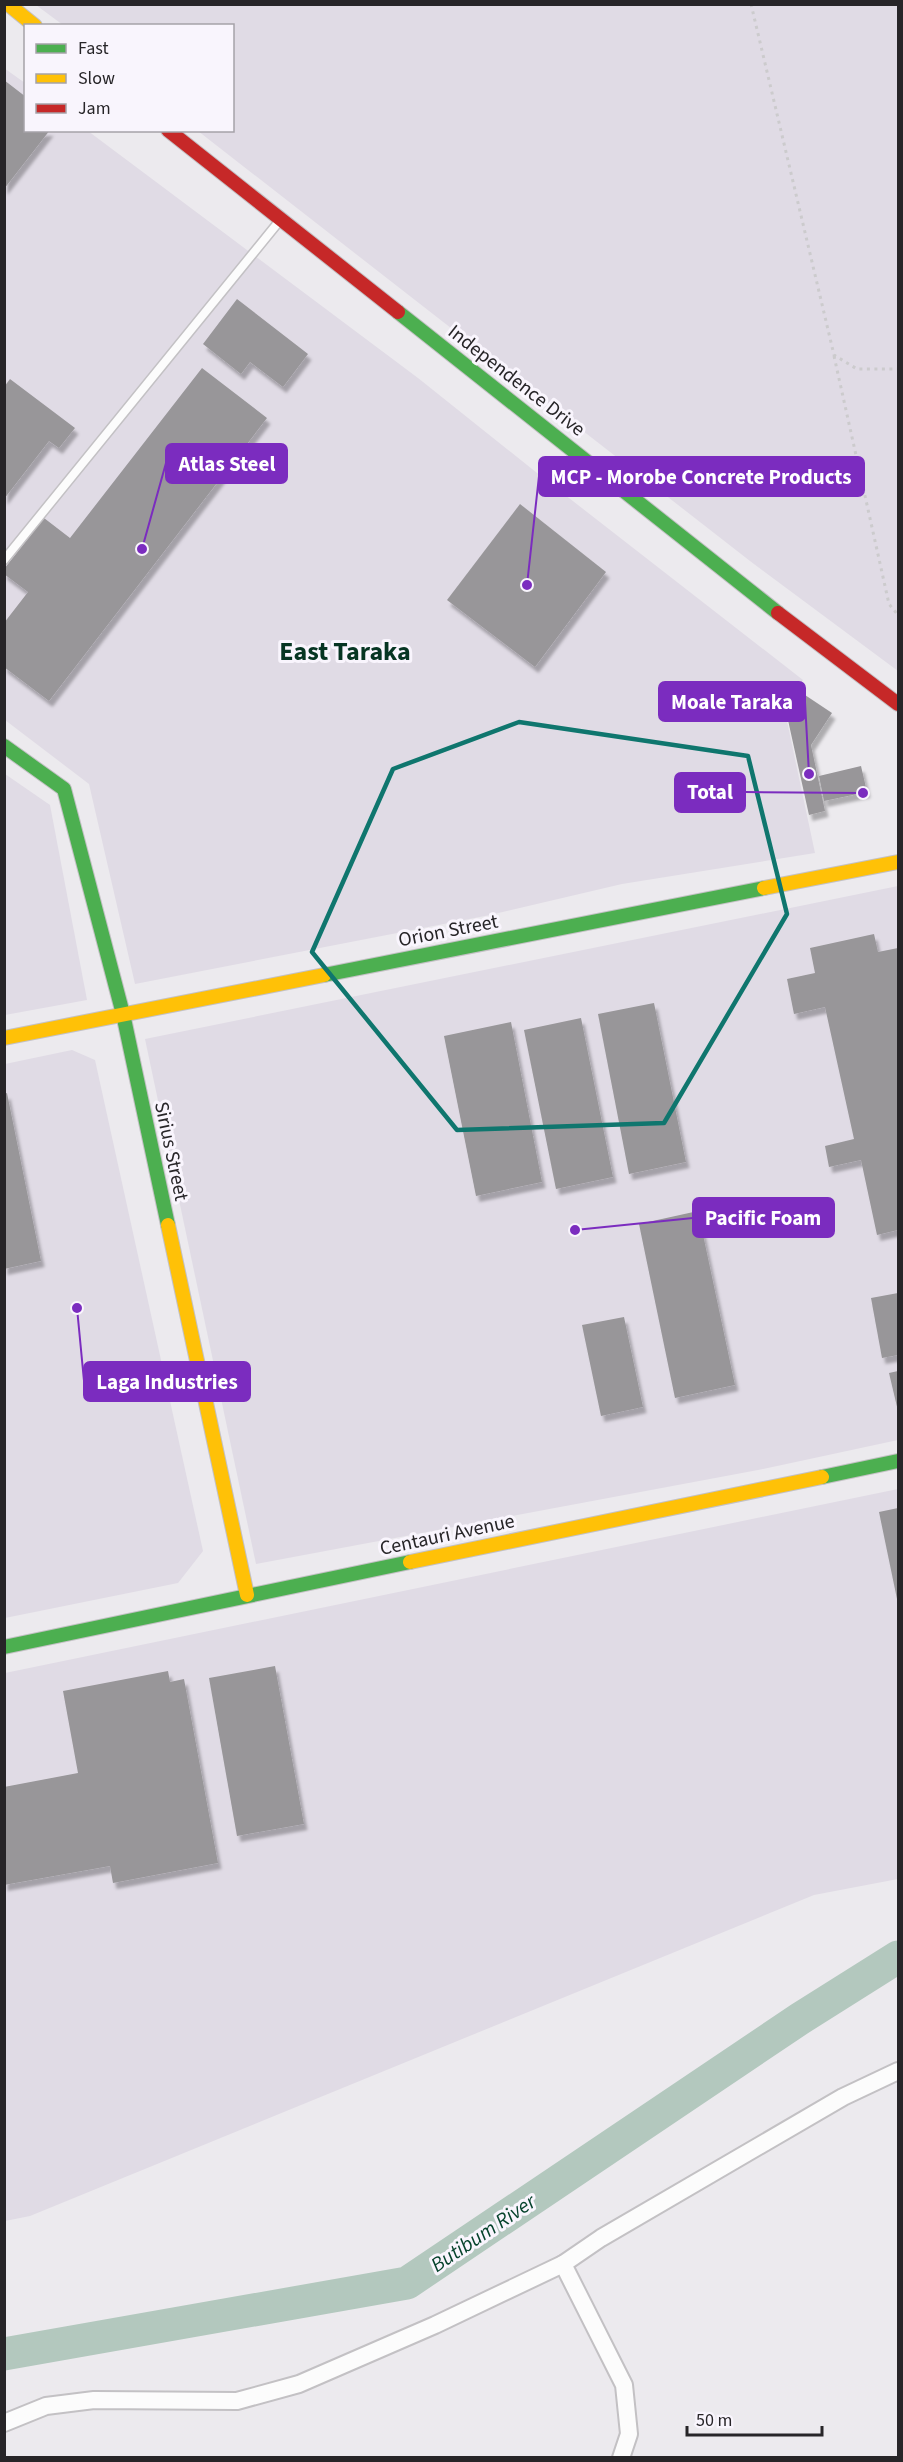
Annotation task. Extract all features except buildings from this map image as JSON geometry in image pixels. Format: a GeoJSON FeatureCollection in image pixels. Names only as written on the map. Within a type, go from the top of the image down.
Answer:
{"type":"FeatureCollection","features":[{"type":"Feature","properties":{"kind":"street"},"geometry":{"type":"LineString","coordinates":[[8,4],[32,24]]}},
{"type":"Feature","properties":{"kind":"street","name":"Independence Drive"},"geometry":{"type":"LineString","coordinates":[[171,132],[801,631],[898,704]]}},
{"type":"Feature","properties":{"kind":"street","name":"Sirius Street"},"geometry":{"type":"LineString","coordinates":[[4,746],[64,789],[123,1014],[247,1595]]}},
{"type":"Feature","properties":{"kind":"street","name":"Orion Street"},"geometry":{"type":"LineString","coordinates":[[4,1038],[898,862]]}},
{"type":"Feature","properties":{"kind":"street","name":"Centauri Avenue"},"geometry":{"type":"LineString","coordinates":[[4,1647],[898,1461]]}},
{"type":"Feature","properties":{"kind":"street"},"geometry":{"type":"LineString","coordinates":[[4,2423],[46,2406],[94,2400],[237,2401],[299,2384],[435,2325],[563,2264],[601,2238],[833,2103],[898,2071]]}},
{"type":"Feature","properties":{"kind":"street"},"geometry":{"type":"LineString","coordinates":[[563,2264],[624,2385],[629,2434],[621,2457]]}},
{"type":"Feature","properties":{"kind":"lane"},"geometry":{"type":"LineString","coordinates":[[4,560],[281,219]]}},
{"type":"Feature","properties":{"kind":"path"},"geometry":{"type":"LineString","coordinates":[[752,4],[834,355],[889,604],[898,615]]}},
{"type":"Feature","properties":{"kind":"path"},"geometry":{"type":"LineString","coordinates":[[834,355],[857,369],[898,369]]}},
{"type":"Feature","properties":{"kind":"highlighted area"},"geometry":{"type":"Polygon","coordinates":[[[519,722],[748,756],[787,914],[664,1123],[457,1130],[312,952],[393,769],[519,722]]]}},
{"type":"Feature","properties":{"kind":"shaded area"},"geometry":{"type":"Polygon","coordinates":[[[36,5],[898,5],[898,671],[750,561],[199,132],[234,132],[234,24],[62,24],[36,5]]]}},
{"type":"Feature","properties":{"kind":"shaded area"},"geometry":{"type":"Polygon","coordinates":[[[4,68],[24,82],[24,132],[89,132],[418,378],[803,680],[784,707],[815,853],[622,884],[490,915],[135,984],[89,784],[5,720],[4,68]]]}},
{"type":"Feature","properties":{"kind":"shaded area"},"geometry":{"type":"Polygon","coordinates":[[[5,774],[50,805],[87,1000],[5,1015],[5,774]]]}},
{"type":"Feature","properties":{"kind":"shaded area"},"geometry":{"type":"Polygon","coordinates":[[[898,886],[898,1440],[758,1470],[256,1564],[145,1039],[898,886]]]}},
{"type":"Feature","properties":{"kind":"shaded area"},"geometry":{"type":"Polygon","coordinates":[[[72,1050],[95,1060],[203,1551],[178,1583],[5,1618],[5,1064],[72,1050]]]}},
{"type":"Feature","properties":{"kind":"shaded area"},"geometry":{"type":"Polygon","coordinates":[[[898,1489],[898,1879],[814,1895],[30,2216],[5,2221],[5,1673],[898,1489]]]}},
{"type":"Feature","properties":{"kind":"waterway","name":"Butibum River"},"geometry":{"type":"LineString","coordinates":[[4,2354],[407,2283],[801,2018],[898,1957]]}},
{"type":"Feature","properties":{"kind":"traffic: fast"},"geometry":{"type":"LineString","coordinates":[[398,312],[778,613]]}},
{"type":"Feature","properties":{"kind":"traffic: fast"},"geometry":{"type":"LineString","coordinates":[[4,746],[64,789],[123,1014],[168,1225]]}},
{"type":"Feature","properties":{"kind":"traffic: fast"},"geometry":{"type":"LineString","coordinates":[[324,975],[764,888]]}},
{"type":"Feature","properties":{"kind":"traffic: fast"},"geometry":{"type":"LineString","coordinates":[[822,1477],[898,1461]]}},
{"type":"Feature","properties":{"kind":"traffic: fast"},"geometry":{"type":"LineString","coordinates":[[4,1647],[410,1562]]}},
{"type":"Feature","properties":{"kind":"traffic: slow"},"geometry":{"type":"LineString","coordinates":[[8,4],[33,24]]}},
{"type":"Feature","properties":{"kind":"traffic: slow"},"geometry":{"type":"LineString","coordinates":[[764,888],[898,862]]}},
{"type":"Feature","properties":{"kind":"traffic: slow"},"geometry":{"type":"LineString","coordinates":[[4,1038],[324,975]]}},
{"type":"Feature","properties":{"kind":"traffic: slow"},"geometry":{"type":"LineString","coordinates":[[168,1225],[247,1595]]}},
{"type":"Feature","properties":{"kind":"traffic: slow"},"geometry":{"type":"LineString","coordinates":[[410,1562],[822,1477]]}},
{"type":"Feature","properties":{"kind":"traffic: jam"},"geometry":{"type":"LineString","coordinates":[[171,132],[398,312]]}},
{"type":"Feature","properties":{"kind":"traffic: jam"},"geometry":{"type":"LineString","coordinates":[[778,613],[898,704]]}},
{"type":"Feature","properties":{"kind":"place","name":"Atlas Steel"},"geometry":{"type":"Point","coordinates":[142,549]}},
{"type":"Feature","properties":{"kind":"place","name":"MCP - Morobe Concrete Products"},"geometry":{"type":"Point","coordinates":[527,585]}},
{"type":"Feature","properties":{"kind":"place","name":"Moale Taraka"},"geometry":{"type":"Point","coordinates":[809,774]}},
{"type":"Feature","properties":{"kind":"place","name":"Total"},"geometry":{"type":"Point","coordinates":[863,793]}},
{"type":"Feature","properties":{"kind":"place","name":"Pacific Foam"},"geometry":{"type":"Point","coordinates":[575,1230]}},
{"type":"Feature","properties":{"kind":"place","name":"Laga Industries"},"geometry":{"type":"Point","coordinates":[77,1308]}},
{"type":"Feature","properties":{"kind":"district","name":"East Taraka"},"geometry":{"type":"Point","coordinates":[345,651]}}]}
